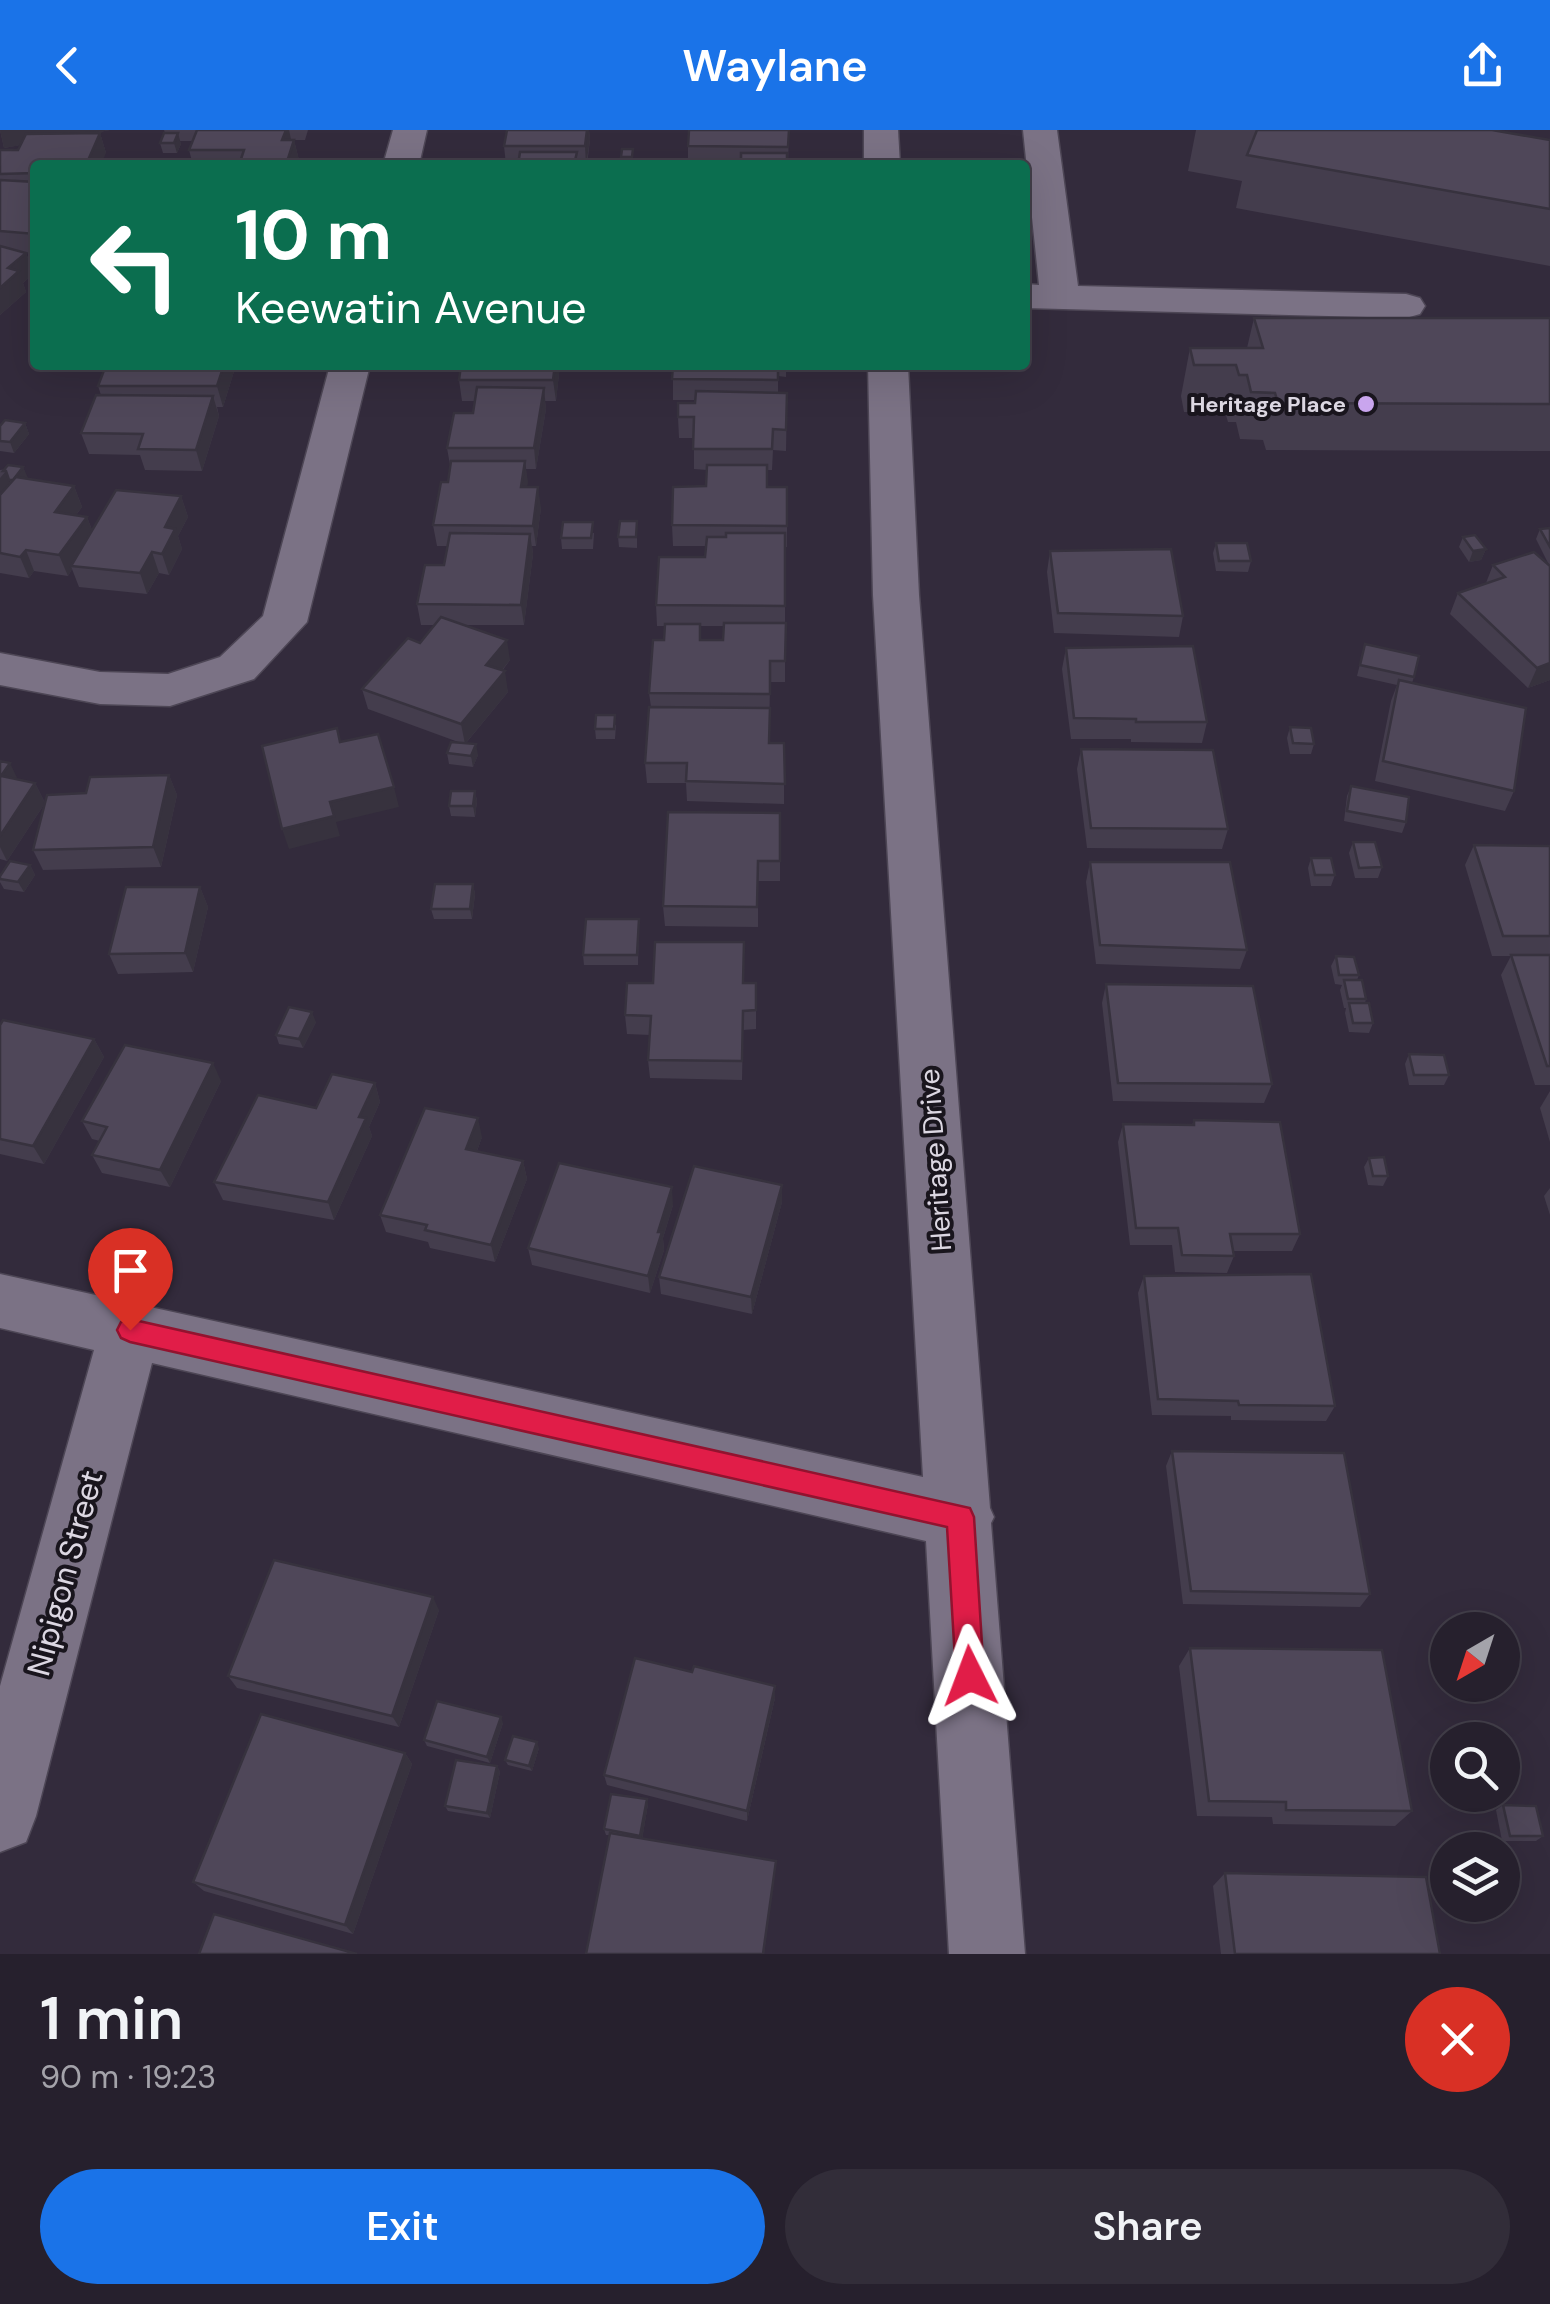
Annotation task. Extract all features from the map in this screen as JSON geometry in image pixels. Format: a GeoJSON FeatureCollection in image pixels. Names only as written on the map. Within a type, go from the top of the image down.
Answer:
{"type":"FeatureCollection","features":[{"type":"Feature","properties":{"kind":"street"},"geometry":{"type":"LineString","coordinates":[[402,160],[410,130]]}},
{"type":"Feature","properties":{"kind":"street"},"geometry":{"type":"LineString","coordinates":[[881,130],[882,160]]}},
{"type":"Feature","properties":{"kind":"street"},"geometry":{"type":"LineString","coordinates":[[1040,130],[1043,296],[1406,306]]}},
{"type":"Feature","properties":{"kind":"street"},"geometry":{"type":"LineString","coordinates":[[0,669],[100,688],[170,690],[237,668],[284,622],[349,370]]}},
{"type":"Feature","properties":{"kind":"street","name":"Heritage Drive"},"geometry":{"type":"LineString","coordinates":[[888,370],[896,596],[987,1954]]}},
{"type":"Feature","properties":{"kind":"street"},"geometry":{"type":"LineString","coordinates":[[0,1301],[960,1517]]}},
{"type":"Feature","properties":{"kind":"street","name":"Nipigon Street"},"geometry":{"type":"LineString","coordinates":[[0,1816],[130,1330]]}},
{"type":"Feature","properties":{"kind":"building"},"geometry":{"type":"Polygon","coordinates":[[[197,130],[286,130],[282,140],[294,140],[288,160],[241,160],[244,150],[189,150],[197,130]]]}},
{"type":"Feature","properties":{"kind":"building"},"geometry":{"type":"Polygon","coordinates":[[[507,130],[587,130],[585,146],[504,146],[507,130]]]}},
{"type":"Feature","properties":{"kind":"building"},"geometry":{"type":"Polygon","coordinates":[[[689,130],[789,130],[788,147],[688,146],[689,130]]]}},
{"type":"Feature","properties":{"kind":"building"},"geometry":{"type":"Polygon","coordinates":[[[1257,130],[1492,130],[1550,140],[1550,209],[1247,155],[1257,130]]]}},
{"type":"Feature","properties":{"kind":"building"},"geometry":{"type":"Polygon","coordinates":[[[100,133],[88,160],[30,160],[30,173],[0,174],[0,150],[18,150],[26,134],[100,133]]]}},
{"type":"Feature","properties":{"kind":"building"},"geometry":{"type":"Polygon","coordinates":[[[164,133],[178,133],[174,143],[160,143],[164,133]]]}},
{"type":"Feature","properties":{"kind":"building"},"geometry":{"type":"Polygon","coordinates":[[[622,149],[633,149],[632,157],[621,157],[622,149]]]}},
{"type":"Feature","properties":{"kind":"building"},"geometry":{"type":"Polygon","coordinates":[[[520,152],[577,152],[575,160],[519,160],[520,152]]]}},
{"type":"Feature","properties":{"kind":"building"},"geometry":{"type":"Polygon","coordinates":[[[741,153],[787,153],[787,160],[741,160],[741,153]]]}},
{"type":"Feature","properties":{"kind":"building"},"geometry":{"type":"Polygon","coordinates":[[[0,180],[30,182],[30,234],[0,231],[0,180]]]}},
{"type":"Feature","properties":{"kind":"building"},"geometry":{"type":"Polygon","coordinates":[[[0,246],[26,253],[8,268],[19,271],[0,288],[0,246]]]}},
{"type":"Feature","properties":{"kind":"building"},"geometry":{"type":"Polygon","coordinates":[[[1254,318],[1550,318],[1550,404],[1278,403],[1275,393],[1251,392],[1247,375],[1239,375],[1236,365],[1194,365],[1190,348],[1263,348],[1254,318]]]}},
{"type":"Feature","properties":{"kind":"building"},"geometry":{"type":"Polygon","coordinates":[[[104,370],[222,370],[217,386],[98,386],[104,370]]]}},
{"type":"Feature","properties":{"kind":"building"},"geometry":{"type":"Polygon","coordinates":[[[460,370],[554,370],[553,380],[459,380],[460,370]]]}},
{"type":"Feature","properties":{"kind":"building"},"geometry":{"type":"Polygon","coordinates":[[[673,370],[778,370],[778,380],[672,379],[673,370]]]}},
{"type":"Feature","properties":{"kind":"building"},"geometry":{"type":"Polygon","coordinates":[[[477,387],[544,388],[534,448],[447,448],[454,413],[473,413],[477,387]]]}},
{"type":"Feature","properties":{"kind":"building"},"geometry":{"type":"Polygon","coordinates":[[[696,391],[787,393],[786,430],[773,429],[772,449],[693,449],[694,417],[678,417],[678,403],[695,403],[696,391]]]}},
{"type":"Feature","properties":{"kind":"building"},"geometry":{"type":"Polygon","coordinates":[[[96,395],[213,396],[196,450],[138,449],[143,434],[81,433],[96,395]]]}},
{"type":"Feature","properties":{"kind":"building"},"geometry":{"type":"Polygon","coordinates":[[[5,420],[25,423],[10,442],[0,441],[0,426],[5,420]]]}},
{"type":"Feature","properties":{"kind":"building"},"geometry":{"type":"Polygon","coordinates":[[[451,461],[525,461],[521,487],[538,487],[533,526],[433,525],[441,482],[448,482],[451,461]]]}},
{"type":"Feature","properties":{"kind":"building"},"geometry":{"type":"Polygon","coordinates":[[[8,465],[23,467],[13,480],[3,471],[8,465]]]}},
{"type":"Feature","properties":{"kind":"building"},"geometry":{"type":"Polygon","coordinates":[[[707,465],[767,465],[767,487],[787,487],[787,526],[672,525],[673,487],[706,486],[707,465]]]}},
{"type":"Feature","properties":{"kind":"building"},"geometry":{"type":"Polygon","coordinates":[[[16,477],[74,486],[55,512],[87,517],[59,555],[26,550],[20,557],[0,553],[0,495],[16,477]]]}},
{"type":"Feature","properties":{"kind":"building"},"geometry":{"type":"Polygon","coordinates":[[[116,490],[181,496],[165,527],[175,529],[162,554],[152,552],[140,573],[71,566],[116,490]]]}},
{"type":"Feature","properties":{"kind":"building"},"geometry":{"type":"Polygon","coordinates":[[[620,521],[637,521],[636,537],[618,537],[620,521]]]}},
{"type":"Feature","properties":{"kind":"building"},"geometry":{"type":"Polygon","coordinates":[[[563,522],[593,522],[591,538],[561,538],[563,522]]]}},
{"type":"Feature","properties":{"kind":"building"},"geometry":{"type":"Polygon","coordinates":[[[1550,528],[1550,547],[1540,529],[1550,528]]]}},
{"type":"Feature","properties":{"kind":"building"},"geometry":{"type":"Polygon","coordinates":[[[450,533],[530,534],[521,605],[417,604],[425,565],[444,565],[450,533]]]}},
{"type":"Feature","properties":{"kind":"building"},"geometry":{"type":"Polygon","coordinates":[[[726,533],[785,533],[785,606],[656,605],[659,557],[705,557],[707,537],[726,537],[726,533]]]}},
{"type":"Feature","properties":{"kind":"building"},"geometry":{"type":"Polygon","coordinates":[[[1475,535],[1486,549],[1473,551],[1463,537],[1475,535]]]}},
{"type":"Feature","properties":{"kind":"building"},"geometry":{"type":"Polygon","coordinates":[[[1216,543],[1247,543],[1251,561],[1219,561],[1216,543]]]}},
{"type":"Feature","properties":{"kind":"building"},"geometry":{"type":"Polygon","coordinates":[[[1171,549],[1183,616],[1058,613],[1050,551],[1171,549]]]}},
{"type":"Feature","properties":{"kind":"building"},"geometry":{"type":"Polygon","coordinates":[[[1534,552],[1550,566],[1550,663],[1537,668],[1458,593],[1505,577],[1493,565],[1534,552]]]}},
{"type":"Feature","properties":{"kind":"building"},"geometry":{"type":"Polygon","coordinates":[[[441,617],[507,640],[486,665],[505,671],[461,724],[362,689],[408,638],[420,643],[441,617]]]}},
{"type":"Feature","properties":{"kind":"building"},"geometry":{"type":"Polygon","coordinates":[[[724,623],[786,623],[785,661],[770,661],[770,694],[649,693],[653,640],[664,640],[665,624],[700,624],[700,640],[723,640],[724,623]]]}},
{"type":"Feature","properties":{"kind":"building"},"geometry":{"type":"Polygon","coordinates":[[[1365,644],[1419,656],[1414,677],[1360,665],[1365,644]]]}},
{"type":"Feature","properties":{"kind":"building"},"geometry":{"type":"Polygon","coordinates":[[[1193,646],[1207,722],[1074,718],[1066,648],[1193,646]]]}},
{"type":"Feature","properties":{"kind":"building"},"geometry":{"type":"Polygon","coordinates":[[[1399,680],[1526,708],[1514,791],[1383,761],[1399,680]]]}},
{"type":"Feature","properties":{"kind":"building"},"geometry":{"type":"Polygon","coordinates":[[[649,707],[770,708],[769,743],[784,743],[785,784],[686,781],[687,763],[645,763],[649,707]]]}},
{"type":"Feature","properties":{"kind":"building"},"geometry":{"type":"Polygon","coordinates":[[[596,715],[615,715],[614,729],[595,729],[596,715]]]}},
{"type":"Feature","properties":{"kind":"building"},"geometry":{"type":"Polygon","coordinates":[[[1290,727],[1311,728],[1314,744],[1293,743],[1290,727]]]}},
{"type":"Feature","properties":{"kind":"building"},"geometry":{"type":"Polygon","coordinates":[[[337,728],[340,742],[378,734],[394,787],[330,802],[334,816],[282,829],[262,746],[337,728]]]}},
{"type":"Feature","properties":{"kind":"building"},"geometry":{"type":"Polygon","coordinates":[[[451,742],[476,744],[471,756],[447,753],[451,742]]]}},
{"type":"Feature","properties":{"kind":"building"},"geometry":{"type":"Polygon","coordinates":[[[1081,749],[1213,750],[1228,829],[1091,828],[1081,749]]]}},
{"type":"Feature","properties":{"kind":"building"},"geometry":{"type":"Polygon","coordinates":[[[0,761],[10,763],[1,776],[35,783],[0,836],[0,761]]]}},
{"type":"Feature","properties":{"kind":"building"},"geometry":{"type":"Polygon","coordinates":[[[169,775],[153,847],[33,850],[47,795],[86,793],[90,777],[169,775]]]}},
{"type":"Feature","properties":{"kind":"building"},"geometry":{"type":"Polygon","coordinates":[[[1351,786],[1409,797],[1406,822],[1347,811],[1351,786]]]}},
{"type":"Feature","properties":{"kind":"building"},"geometry":{"type":"Polygon","coordinates":[[[451,791],[475,791],[473,806],[449,806],[451,791]]]}},
{"type":"Feature","properties":{"kind":"building"},"geometry":{"type":"Polygon","coordinates":[[[668,812],[780,813],[780,861],[758,861],[757,907],[663,906],[668,812]]]}},
{"type":"Feature","properties":{"kind":"building"},"geometry":{"type":"Polygon","coordinates":[[[1353,842],[1375,842],[1382,867],[1359,868],[1353,842]]]}},
{"type":"Feature","properties":{"kind":"building"},"geometry":{"type":"Polygon","coordinates":[[[1474,845],[1550,846],[1550,936],[1503,936],[1474,845]]]}},
{"type":"Feature","properties":{"kind":"building"},"geometry":{"type":"Polygon","coordinates":[[[1311,858],[1331,858],[1335,875],[1315,875],[1311,858]]]}},
{"type":"Feature","properties":{"kind":"building"},"geometry":{"type":"Polygon","coordinates":[[[10,861],[30,865],[18,882],[0,879],[10,861]]]}},
{"type":"Feature","properties":{"kind":"building"},"geometry":{"type":"Polygon","coordinates":[[[1090,862],[1230,862],[1247,950],[1100,945],[1090,862]]]}},
{"type":"Feature","properties":{"kind":"building"},"geometry":{"type":"Polygon","coordinates":[[[435,884],[473,884],[470,909],[431,909],[435,884]]]}},
{"type":"Feature","properties":{"kind":"building"},"geometry":{"type":"Polygon","coordinates":[[[126,887],[200,887],[185,953],[109,954],[126,887]]]}},
{"type":"Feature","properties":{"kind":"building"},"geometry":{"type":"Polygon","coordinates":[[[586,919],[639,919],[637,955],[583,955],[586,919]]]}},
{"type":"Feature","properties":{"kind":"building"},"geometry":{"type":"Polygon","coordinates":[[[655,942],[744,942],[743,983],[756,983],[756,1010],[743,1011],[742,1061],[648,1060],[651,1016],[625,1015],[627,983],[653,983],[655,942]]]}},
{"type":"Feature","properties":{"kind":"building"},"geometry":{"type":"Polygon","coordinates":[[[1511,955],[1550,955],[1550,1066],[1547,1066],[1511,955]]]}},
{"type":"Feature","properties":{"kind":"building"},"geometry":{"type":"Polygon","coordinates":[[[1336,956],[1354,957],[1359,975],[1339,975],[1336,956]]]}},
{"type":"Feature","properties":{"kind":"building"},"geometry":{"type":"Polygon","coordinates":[[[1344,980],[1362,980],[1366,999],[1348,999],[1344,980]]]}},
{"type":"Feature","properties":{"kind":"building"},"geometry":{"type":"Polygon","coordinates":[[[1106,984],[1253,986],[1272,1084],[1118,1083],[1106,984]]]}},
{"type":"Feature","properties":{"kind":"building"},"geometry":{"type":"Polygon","coordinates":[[[1349,1003],[1369,1003],[1373,1023],[1353,1023],[1349,1003]]]}},
{"type":"Feature","properties":{"kind":"building"},"geometry":{"type":"Polygon","coordinates":[[[289,1007],[312,1012],[299,1039],[276,1035],[289,1007]]]}},
{"type":"Feature","properties":{"kind":"building"},"geometry":{"type":"Polygon","coordinates":[[[3,1020],[94,1039],[33,1146],[0,1139],[3,1020]]]}},
{"type":"Feature","properties":{"kind":"building"},"geometry":{"type":"Polygon","coordinates":[[[125,1045],[213,1063],[160,1170],[92,1155],[107,1127],[82,1121],[125,1045]]]}},
{"type":"Feature","properties":{"kind":"building"},"geometry":{"type":"Polygon","coordinates":[[[1409,1054],[1444,1055],[1449,1075],[1414,1075],[1409,1054]]]}},
{"type":"Feature","properties":{"kind":"building"},"geometry":{"type":"Polygon","coordinates":[[[332,1074],[375,1083],[359,1117],[366,1118],[328,1202],[214,1182],[258,1095],[316,1108],[332,1074]]]}},
{"type":"Feature","properties":{"kind":"building"},"geometry":{"type":"Polygon","coordinates":[[[425,1108],[478,1118],[466,1149],[523,1161],[491,1245],[380,1215],[425,1108]]]}},
{"type":"Feature","properties":{"kind":"building"},"geometry":{"type":"Polygon","coordinates":[[[1194,1120],[1280,1122],[1300,1234],[1230,1234],[1234,1256],[1182,1255],[1178,1228],[1136,1228],[1123,1124],[1194,1125],[1194,1120]]]}},
{"type":"Feature","properties":{"kind":"building"},"geometry":{"type":"Polygon","coordinates":[[[1384,1157],[1388,1176],[1373,1176],[1369,1158],[1384,1157]]]}},
{"type":"Feature","properties":{"kind":"building"},"geometry":{"type":"Polygon","coordinates":[[[559,1163],[672,1187],[648,1276],[528,1248],[559,1163]]]}},
{"type":"Feature","properties":{"kind":"building"},"geometry":{"type":"Polygon","coordinates":[[[694,1166],[782,1185],[751,1297],[659,1277],[694,1166]]]}},
{"type":"Feature","properties":{"kind":"building"},"geometry":{"type":"Polygon","coordinates":[[[1311,1274],[1335,1406],[1158,1399],[1144,1276],[1311,1274]]]}},
{"type":"Feature","properties":{"kind":"building"},"geometry":{"type":"Polygon","coordinates":[[[1172,1451],[1344,1453],[1370,1594],[1191,1591],[1172,1451]]]}},
{"type":"Feature","properties":{"kind":"building"},"geometry":{"type":"Polygon","coordinates":[[[274,1560],[433,1597],[392,1716],[228,1676],[274,1560]]]}},
{"type":"Feature","properties":{"kind":"building"},"geometry":{"type":"Polygon","coordinates":[[[1190,1648],[1382,1650],[1412,1811],[1286,1810],[1286,1802],[1209,1801],[1190,1648]]]}},
{"type":"Feature","properties":{"kind":"building"},"geometry":{"type":"Polygon","coordinates":[[[635,1658],[692,1672],[694,1666],[775,1686],[747,1811],[604,1775],[635,1658]]]}},
{"type":"Feature","properties":{"kind":"building"},"geometry":{"type":"Polygon","coordinates":[[[437,1701],[501,1717],[487,1757],[424,1740],[437,1701]]]}},
{"type":"Feature","properties":{"kind":"building"},"geometry":{"type":"Polygon","coordinates":[[[261,1714],[405,1753],[345,1925],[193,1882],[261,1714]]]}},
{"type":"Feature","properties":{"kind":"building"},"geometry":{"type":"Polygon","coordinates":[[[513,1736],[537,1742],[529,1766],[505,1760],[513,1736]]]}},
{"type":"Feature","properties":{"kind":"building"},"geometry":{"type":"Polygon","coordinates":[[[456,1760],[497,1766],[487,1813],[445,1806],[456,1760]]]}},
{"type":"Feature","properties":{"kind":"building"},"geometry":{"type":"Polygon","coordinates":[[[611,1794],[647,1799],[640,1836],[604,1829],[611,1794]]]}},
{"type":"Feature","properties":{"kind":"building"},"geometry":{"type":"Polygon","coordinates":[[[1520,1806],[1536,1806],[1543,1836],[1509,1832],[1505,1812],[1520,1812],[1520,1806]]]}},
{"type":"Feature","properties":{"kind":"building"},"geometry":{"type":"Polygon","coordinates":[[[610,1833],[776,1861],[763,1954],[586,1954],[610,1833]]]}},
{"type":"Feature","properties":{"kind":"building"},"geometry":{"type":"Polygon","coordinates":[[[1225,1873],[1426,1877],[1430,1922],[1434,1922],[1440,1954],[1235,1954],[1225,1873]]]}},
{"type":"Feature","properties":{"kind":"building"},"geometry":{"type":"Polygon","coordinates":[[[214,1914],[357,1954],[199,1954],[214,1914]]]}},
{"type":"Feature","properties":{"kind":"place","name":"Heritage Place"},"geometry":{"type":"Point","coordinates":[1366,404]}},
{"type":"Feature","properties":{"kind":"route"},"geometry":{"type":"LineString","coordinates":[[130,1330],[960,1517],[970,1676]]}}]}
